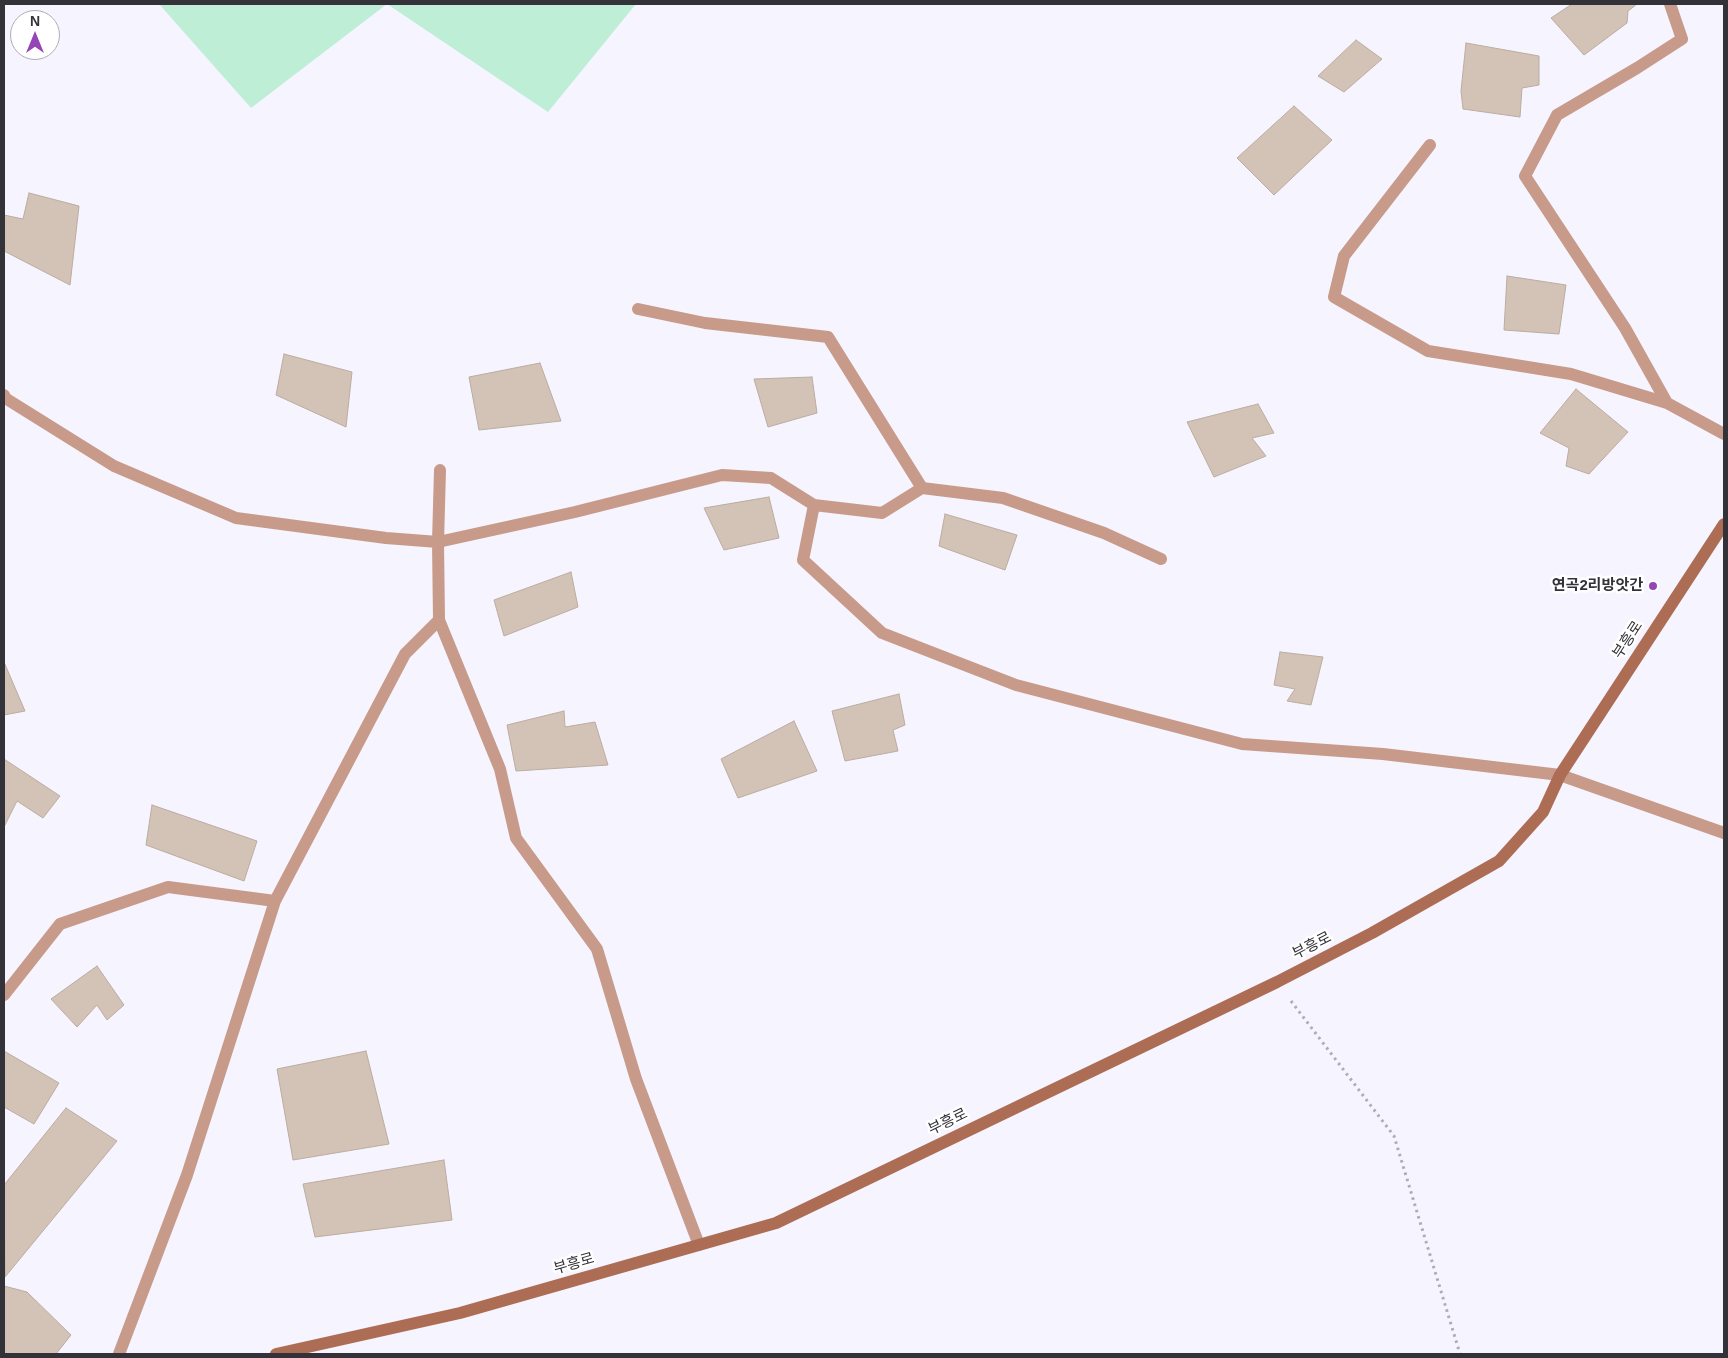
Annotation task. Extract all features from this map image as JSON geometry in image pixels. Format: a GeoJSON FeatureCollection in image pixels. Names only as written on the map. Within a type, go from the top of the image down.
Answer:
{"type":"FeatureCollection","features":[{"type":"Feature","properties":{"kind":"main road","name":"부흥로"},"geometry":{"type":"LineString","coordinates":[[276,1354],[460,1313],[776,1223],[1277,982],[1372,933],[1499,861],[1543,812],[1560,775],[1724,524]]}},
{"type":"Feature","properties":{"kind":"street"},"geometry":{"type":"LineString","coordinates":[[1667,404],[1625,328],[1525,176],[1556,115],[1637,68],[1682,39],[1670,4]]}},
{"type":"Feature","properties":{"kind":"street"},"geometry":{"type":"LineString","coordinates":[[1430,145],[1344,256],[1334,297],[1428,351],[1571,374],[1667,404],[1724,434]]}},
{"type":"Feature","properties":{"kind":"street"},"geometry":{"type":"LineString","coordinates":[[638,309],[705,323],[828,337],[922,488]]}},
{"type":"Feature","properties":{"kind":"street"},"geometry":{"type":"LineString","coordinates":[[4,395],[5,398],[114,466],[236,518],[386,538],[438,547],[722,475],[772,478],[814,505],[882,513],[922,488],[1003,498],[1104,533],[1161,559]]}},
{"type":"Feature","properties":{"kind":"street"},"geometry":{"type":"LineString","coordinates":[[440,470],[439,620],[500,770],[516,838],[597,949],[636,1079],[699,1245]]}},
{"type":"Feature","properties":{"kind":"street"},"geometry":{"type":"LineString","coordinates":[[814,505],[803,560],[882,633],[1016,686],[1242,744],[1383,754],[1560,775],[1724,833]]}},
{"type":"Feature","properties":{"kind":"street"},"geometry":{"type":"LineString","coordinates":[[119,1354],[187,1175],[275,901],[405,654],[439,620]]}},
{"type":"Feature","properties":{"kind":"street"},"geometry":{"type":"LineString","coordinates":[[4,995],[60,924],[168,887],[275,901]]}},
{"type":"Feature","properties":{"kind":"path"},"geometry":{"type":"LineString","coordinates":[[1277,982],[1394,1136],[1460,1354]]}},
{"type":"Feature","properties":{"kind":"green space"},"geometry":{"type":"Polygon","coordinates":[[[159,4],[387,4],[251,108],[159,4]]]}},
{"type":"Feature","properties":{"kind":"green space"},"geometry":{"type":"Polygon","coordinates":[[[387,4],[636,4],[548,112],[387,4]]]}},
{"type":"Feature","properties":{"kind":"building"},"geometry":{"type":"Polygon","coordinates":[[[1572,4],[1637,4],[1628,11],[1627,23],[1584,55],[1551,18],[1572,4]]]}},
{"type":"Feature","properties":{"kind":"building"},"geometry":{"type":"Polygon","coordinates":[[[1356,40],[1382,59],[1344,92],[1318,76],[1356,40]]]}},
{"type":"Feature","properties":{"kind":"building"},"geometry":{"type":"Polygon","coordinates":[[[1466,43],[1539,56],[1539,85],[1522,88],[1520,117],[1463,109],[1461,91],[1466,43]]]}},
{"type":"Feature","properties":{"kind":"building"},"geometry":{"type":"Polygon","coordinates":[[[1294,106],[1332,140],[1274,195],[1237,158],[1294,106]]]}},
{"type":"Feature","properties":{"kind":"building"},"geometry":{"type":"Polygon","coordinates":[[[29,193],[79,206],[70,285],[4,251],[4,215],[23,219],[29,193]]]}},
{"type":"Feature","properties":{"kind":"building"},"geometry":{"type":"Polygon","coordinates":[[[1507,276],[1566,285],[1559,334],[1504,330],[1507,276]]]}},
{"type":"Feature","properties":{"kind":"building"},"geometry":{"type":"Polygon","coordinates":[[[284,354],[352,372],[346,427],[276,395],[284,354]]]}},
{"type":"Feature","properties":{"kind":"building"},"geometry":{"type":"Polygon","coordinates":[[[540,363],[561,421],[479,430],[469,377],[540,363]]]}},
{"type":"Feature","properties":{"kind":"building"},"geometry":{"type":"Polygon","coordinates":[[[812,377],[817,413],[768,427],[754,379],[812,377]]]}},
{"type":"Feature","properties":{"kind":"building"},"geometry":{"type":"Polygon","coordinates":[[[1576,389],[1628,432],[1589,474],[1566,466],[1569,448],[1540,433],[1576,389]]]}},
{"type":"Feature","properties":{"kind":"building"},"geometry":{"type":"Polygon","coordinates":[[[1258,404],[1274,433],[1252,438],[1266,456],[1214,477],[1187,422],[1258,404]]]}},
{"type":"Feature","properties":{"kind":"building"},"geometry":{"type":"Polygon","coordinates":[[[769,497],[779,538],[724,550],[704,508],[769,497]]]}},
{"type":"Feature","properties":{"kind":"building"},"geometry":{"type":"Polygon","coordinates":[[[945,514],[1017,535],[1005,570],[939,546],[945,514]]]}},
{"type":"Feature","properties":{"kind":"building"},"geometry":{"type":"Polygon","coordinates":[[[571,572],[578,607],[504,636],[494,600],[571,572]]]}},
{"type":"Feature","properties":{"kind":"building"},"geometry":{"type":"Polygon","coordinates":[[[1280,652],[1323,657],[1311,705],[1287,701],[1295,689],[1274,685],[1280,652]]]}},
{"type":"Feature","properties":{"kind":"building"},"geometry":{"type":"Polygon","coordinates":[[[4,662],[25,711],[4,715],[4,662]]]}},
{"type":"Feature","properties":{"kind":"building"},"geometry":{"type":"Polygon","coordinates":[[[899,694],[905,725],[893,730],[898,751],[845,761],[832,711],[899,694]]]}},
{"type":"Feature","properties":{"kind":"building"},"geometry":{"type":"Polygon","coordinates":[[[564,711],[565,727],[595,722],[608,765],[516,771],[507,725],[564,711]]]}},
{"type":"Feature","properties":{"kind":"building"},"geometry":{"type":"Polygon","coordinates":[[[794,721],[817,771],[738,798],[721,759],[794,721]]]}},
{"type":"Feature","properties":{"kind":"building"},"geometry":{"type":"Polygon","coordinates":[[[4,759],[60,796],[43,818],[17,801],[4,827],[4,759]]]}},
{"type":"Feature","properties":{"kind":"building"},"geometry":{"type":"Polygon","coordinates":[[[152,805],[257,841],[244,881],[146,845],[152,805]]]}},
{"type":"Feature","properties":{"kind":"building"},"geometry":{"type":"Polygon","coordinates":[[[97,966],[124,1005],[107,1020],[97,1005],[77,1027],[51,999],[97,966]]]}},
{"type":"Feature","properties":{"kind":"building"},"geometry":{"type":"Polygon","coordinates":[[[4,1051],[59,1083],[34,1124],[4,1107],[4,1051]]]}},
{"type":"Feature","properties":{"kind":"building"},"geometry":{"type":"Polygon","coordinates":[[[366,1051],[389,1144],[293,1160],[277,1069],[366,1051]]]}},
{"type":"Feature","properties":{"kind":"building"},"geometry":{"type":"Polygon","coordinates":[[[66,1108],[117,1141],[5,1277],[4,1185],[66,1108]]]}},
{"type":"Feature","properties":{"kind":"building"},"geometry":{"type":"Polygon","coordinates":[[[444,1160],[452,1220],[315,1237],[303,1184],[444,1160]]]}},
{"type":"Feature","properties":{"kind":"building"},"geometry":{"type":"Polygon","coordinates":[[[4,1286],[27,1292],[71,1335],[56,1354],[4,1354],[4,1286]]]}},
{"type":"Feature","properties":{"kind":"place","name":"연곡2리방앗간"},"geometry":{"type":"Point","coordinates":[1653,586]}}]}
